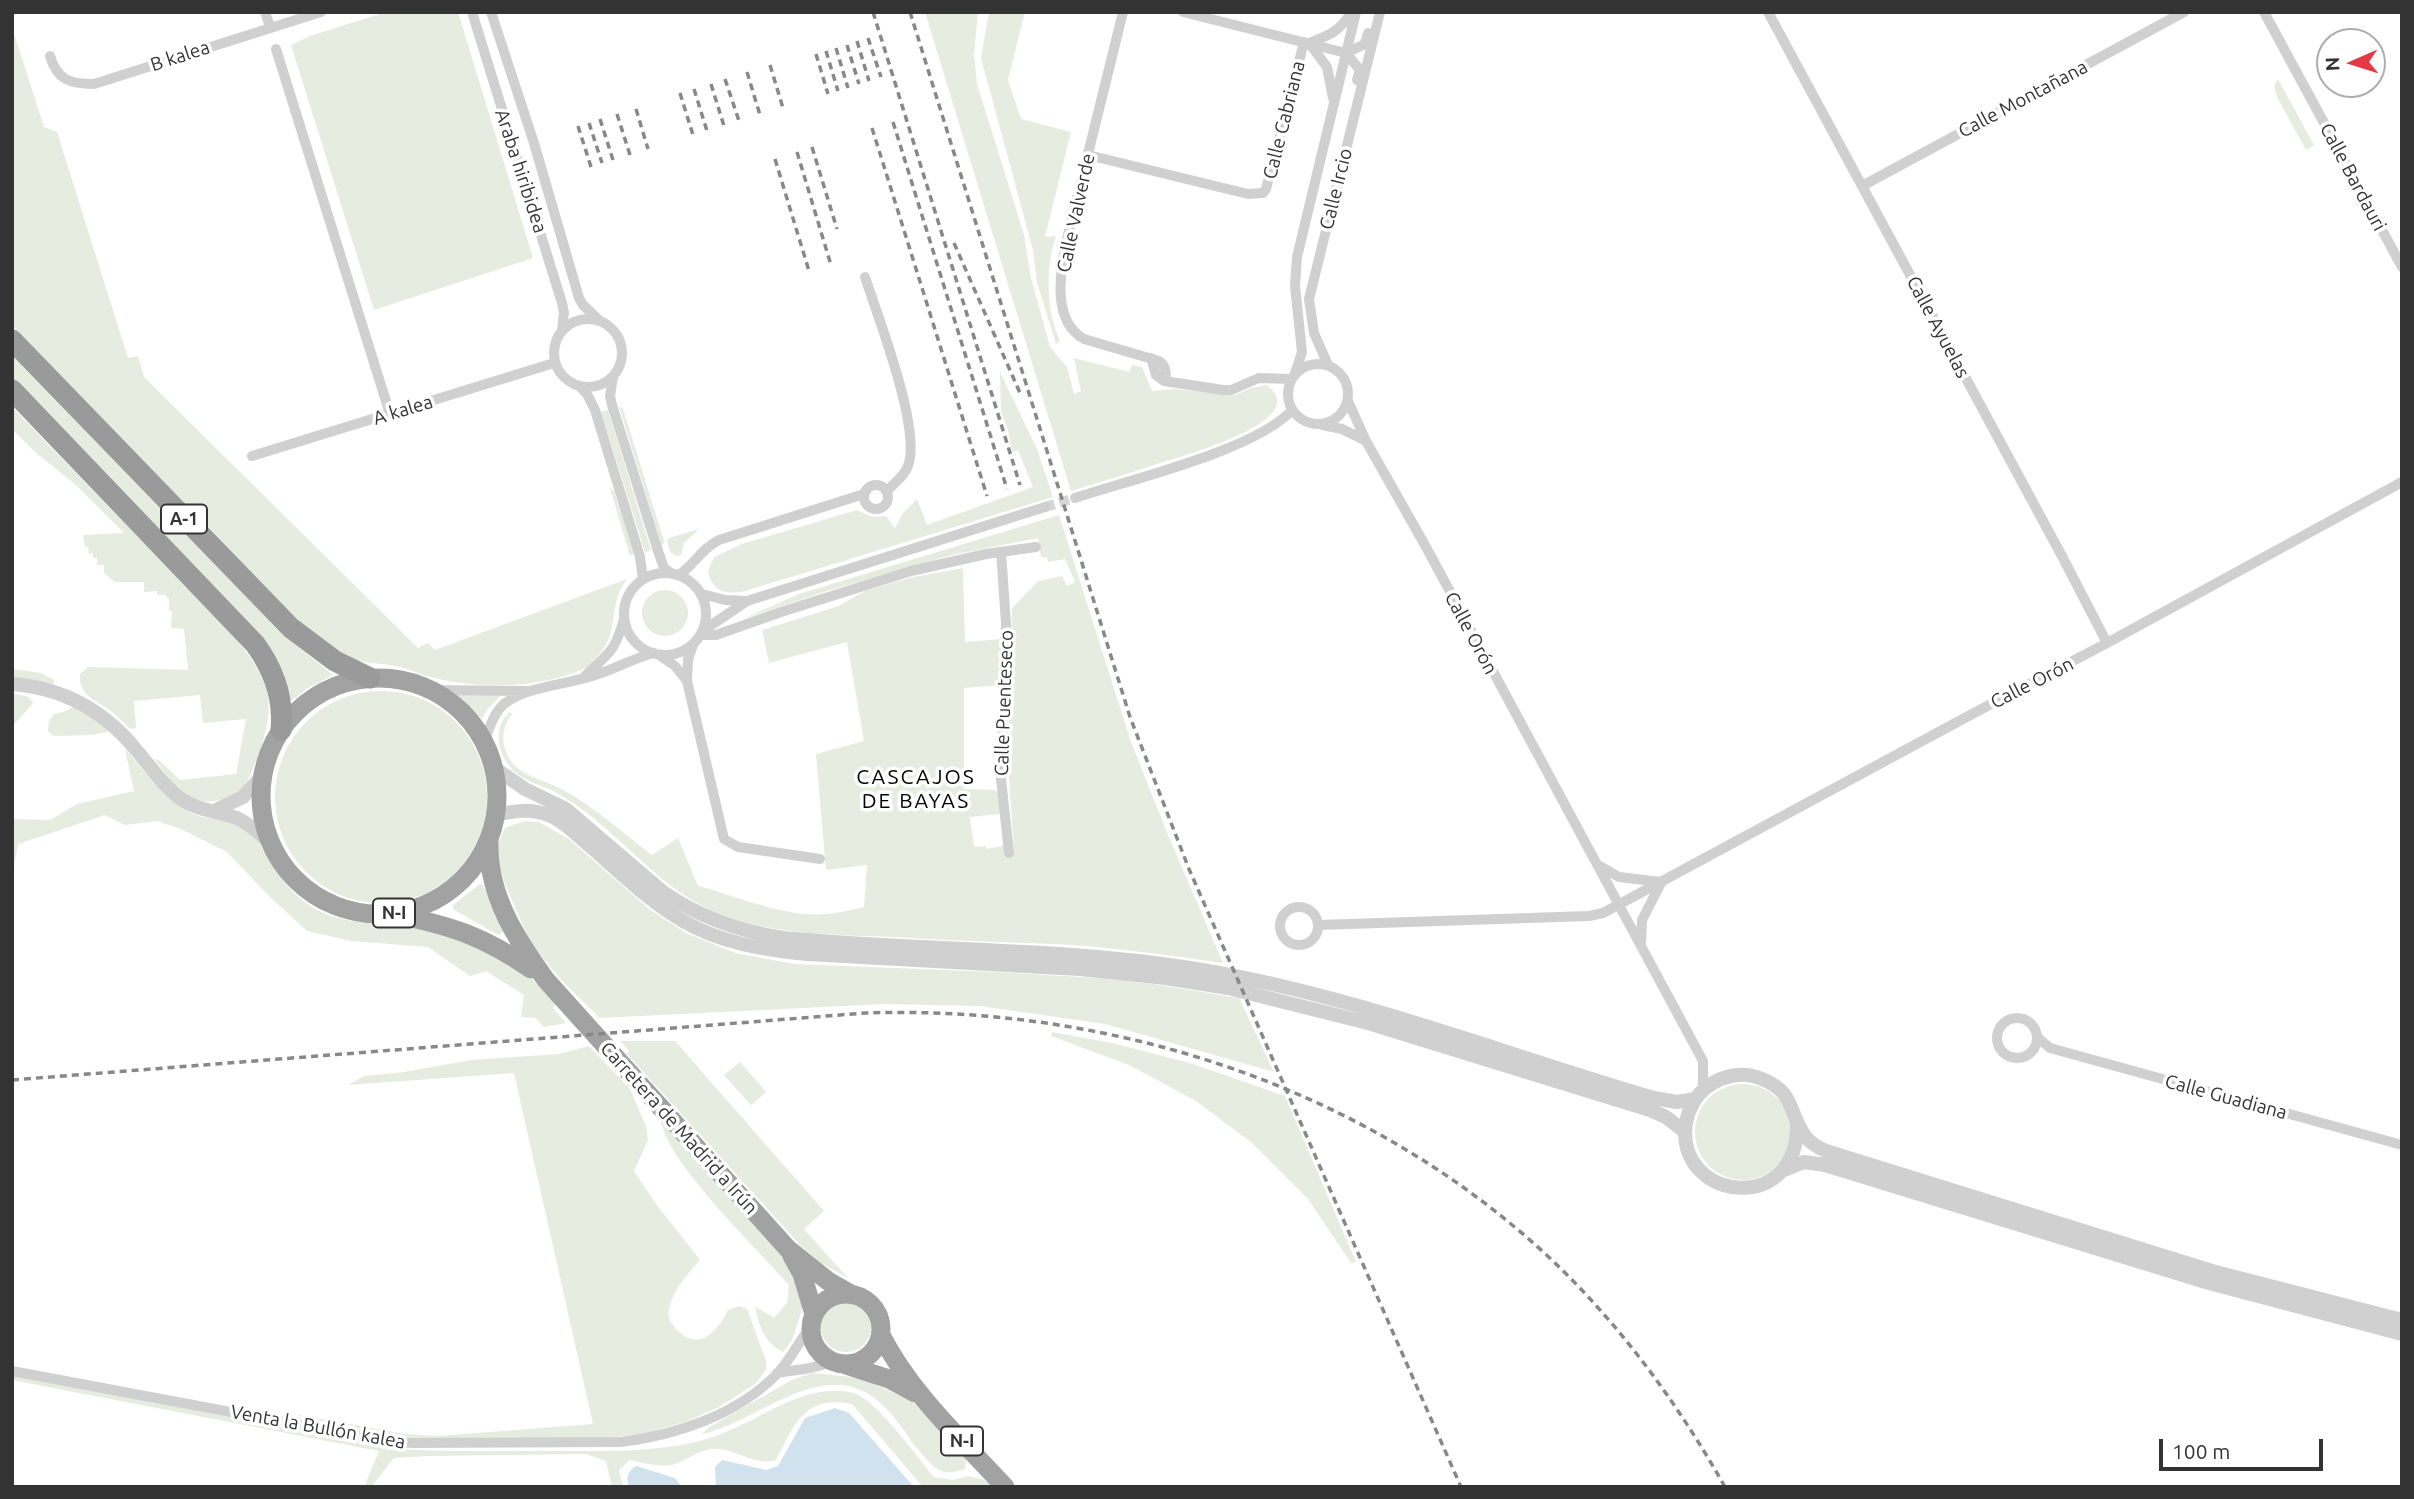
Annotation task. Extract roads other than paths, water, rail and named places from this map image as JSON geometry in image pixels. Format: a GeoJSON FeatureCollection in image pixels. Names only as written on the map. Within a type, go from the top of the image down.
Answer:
{"type":"FeatureCollection","features":[{"type":"Feature","properties":{"kind":"highway","name":"A-1"},"geometry":{"type":"LineString","coordinates":[[12,340],[291,628],[335,661],[370,678]]}},
{"type":"Feature","properties":{"kind":"highway","name":"A-1"},"geometry":{"type":"LineString","coordinates":[[12,390],[256,644],[265,657],[279,691],[283,712],[282,730]]}},
{"type":"Feature","properties":{"kind":"highway","name":"N-I"},"geometry":{"type":"LineString","coordinates":[[392,914],[433,901],[451,890],[467,875],[480,858],[489,838],[496,815],[497,791],[493,767],[484,743],[471,721],[452,703],[411,682],[370,678],[329,689],[303,706],[282,730],[270,751],[263,775],[262,810],[272,844],[282,862],[295,879],[330,903],[370,914],[392,914],[444,924],[483,939],[546,980]]}},
{"type":"Feature","properties":{"kind":"highway","name":"N-I"},"geometry":{"type":"LineString","coordinates":[[489,838],[488,861],[498,898],[520,945],[546,980]]}},
{"type":"Feature","properties":{"kind":"highway","name":"Carretera de Madrid a Irún"},"geometry":{"type":"LineString","coordinates":[[546,980],[788,1249]]}},
{"type":"Feature","properties":{"kind":"highway","name":"N-I"},"geometry":{"type":"LineString","coordinates":[[788,1249],[828,1281],[849,1293]]}},
{"type":"Feature","properties":{"kind":"highway","name":"N-I"},"geometry":{"type":"LineString","coordinates":[[788,1249],[802,1274],[812,1320]]}},
{"type":"Feature","properties":{"kind":"highway"},"geometry":{"type":"LineString","coordinates":[[849,1293],[872,1304],[879,1316],[881,1335],[876,1348],[866,1358],[853,1363],[836,1362],[816,1346],[812,1320],[828,1298],[849,1293]]}},
{"type":"Feature","properties":{"kind":"highway","name":"N-I"},"geometry":{"type":"LineString","coordinates":[[881,1335],[919,1395],[1005,1487]]}},
{"type":"Feature","properties":{"kind":"highway","name":"N-I"},"geometry":{"type":"LineString","coordinates":[[836,1362],[889,1379],[919,1395]]}},
{"type":"Feature","properties":{"kind":"street"},"geometry":{"type":"LineString","coordinates":[[265,12],[270,27]]}},
{"type":"Feature","properties":{"kind":"street","name":"B kalea"},"geometry":{"type":"LineString","coordinates":[[50,57],[57,74],[79,84],[94,84],[321,12]]}},
{"type":"Feature","properties":{"kind":"street","name":"Araba hiribidea"},"geometry":{"type":"LineString","coordinates":[[472,12],[562,303],[562,330]]}},
{"type":"Feature","properties":{"kind":"street","name":"Araba hiribidea"},"geometry":{"type":"LineString","coordinates":[[491,12],[534,143],[579,298],[600,321]]}},
{"type":"Feature","properties":{"kind":"street","name":"Calle Valverde"},"geometry":{"type":"LineString","coordinates":[[1123,12],[1062,266],[1062,303],[1070,329],[1084,339],[1151,358],[1156,375],[1164,381],[1231,390],[1259,379],[1293,376]]}},
{"type":"Feature","properties":{"kind":"street"},"geometry":{"type":"LineString","coordinates":[[1182,12],[1346,53],[1360,70],[1348,112],[1352,124]]}},
{"type":"Feature","properties":{"kind":"street"},"geometry":{"type":"LineString","coordinates":[[1306,43],[1334,33],[1344,26],[1353,12]]}},
{"type":"Feature","properties":{"kind":"street","name":"Calle Ircio"},"geometry":{"type":"LineString","coordinates":[[1293,376],[1302,352],[1294,286],[1297,257],[1346,53],[1353,12]]}},
{"type":"Feature","properties":{"kind":"street"},"geometry":{"type":"LineString","coordinates":[[1346,53],[1365,44],[1373,12]]}},
{"type":"Feature","properties":{"kind":"street","name":"Calle Ircio"},"geometry":{"type":"LineString","coordinates":[[1328,365],[1314,333],[1309,299],[1380,12]]}},
{"type":"Feature","properties":{"kind":"street","name":"Calle Ayuelas"},"geometry":{"type":"LineString","coordinates":[[1768,12],[2107,643]]}},
{"type":"Feature","properties":{"kind":"street","name":"Calle Montañana"},"geometry":{"type":"LineString","coordinates":[[1862,186],[2184,12]]}},
{"type":"Feature","properties":{"kind":"street","name":"Calle Bardauri"},"geometry":{"type":"LineString","coordinates":[[2264,12],[2402,267]]}},
{"type":"Feature","properties":{"kind":"street"},"geometry":{"type":"LineString","coordinates":[[1306,43],[1319,54],[1327,67],[1334,102]]}},
{"type":"Feature","properties":{"kind":"street","name":"Calle Cabriana"},"geometry":{"type":"LineString","coordinates":[[1088,155],[1248,194],[1259,194],[1266,188],[1306,43]]}},
{"type":"Feature","properties":{"kind":"street"},"geometry":{"type":"LineString","coordinates":[[276,49],[390,414]]}},
{"type":"Feature","properties":{"kind":"street"},"geometry":{"type":"LineString","coordinates":[[585,677],[615,646],[629,595],[643,579],[661,573],[675,574],[697,559],[705,548],[719,540],[852,499],[865,499],[873,508],[884,506],[888,499],[888,488],[902,476],[908,466],[910,437],[900,391],[865,277]]}},
{"type":"Feature","properties":{"kind":"street"},"geometry":{"type":"LineString","coordinates":[[643,579],[640,557],[595,410],[587,394],[564,379],[554,363],[555,340],[562,330],[579,320],[600,321],[615,332],[620,341],[621,361],[613,377],[610,396],[664,568],[690,581],[700,592],[725,600],[747,601]]}},
{"type":"Feature","properties":{"kind":"street","name":"A kalea"},"geometry":{"type":"LineString","coordinates":[[252,456],[554,363]]}},
{"type":"Feature","properties":{"kind":"street"},"geometry":{"type":"LineString","coordinates":[[1320,425],[1332,421],[1342,413],[1348,401],[1349,390],[1338,370],[1316,363],[1305,366],[1293,376],[1287,395],[1292,410],[1299,418],[1309,423],[1320,425],[1342,429],[1366,441]]}},
{"type":"Feature","properties":{"kind":"street"},"geometry":{"type":"LineString","coordinates":[[581,388],[593,388],[613,377]]}},
{"type":"Feature","properties":{"kind":"street","name":"Calle Orón"},"geometry":{"type":"LineString","coordinates":[[1348,401],[1366,441],[1703,1061],[1726,1077]]}},
{"type":"Feature","properties":{"kind":"street"},"geometry":{"type":"LineString","coordinates":[[1075,498],[1213,454],[1273,426],[1292,410]]}},
{"type":"Feature","properties":{"kind":"street","name":"Calle Orón"},"geometry":{"type":"LineString","coordinates":[[1318,925],[1589,916],[1603,913],[2402,482]]}},
{"type":"Feature","properties":{"kind":"street"},"geometry":{"type":"LineString","coordinates":[[865,499],[871,486],[888,488]]}},
{"type":"Feature","properties":{"kind":"street"},"geometry":{"type":"LineString","coordinates":[[820,859],[738,847],[724,839],[687,681],[688,659],[693,645],[702,633],[747,601],[1045,507]]}},
{"type":"Feature","properties":{"kind":"street"},"geometry":{"type":"LineString","coordinates":[[702,633],[716,635],[911,571],[1036,547]]}},
{"type":"Feature","properties":{"kind":"street","name":"Calle Puenteseco"},"geometry":{"type":"LineString","coordinates":[[1001,552],[1006,623],[1001,787],[1009,853]]}},
{"type":"Feature","properties":{"kind":"street"},"geometry":{"type":"LineString","coordinates":[[697,559],[700,592],[706,606],[702,633]]}},
{"type":"Feature","properties":{"kind":"street"},"geometry":{"type":"LineString","coordinates":[[624,616],[633,640],[675,666],[687,681]]}},
{"type":"Feature","properties":{"kind":"street"},"geometry":{"type":"LineString","coordinates":[[484,743],[494,716],[513,698],[594,676],[638,657],[683,651],[693,645]]}},
{"type":"Feature","properties":{"kind":"street"},"geometry":{"type":"LineString","coordinates":[[12,684],[56,691],[86,704],[125,736],[175,794],[193,806],[239,819],[272,844]]}},
{"type":"Feature","properties":{"kind":"street"},"geometry":{"type":"LineString","coordinates":[[431,690],[533,691]]}},
{"type":"Feature","properties":{"kind":"street"},"geometry":{"type":"LineString","coordinates":[[493,767],[525,789],[566,809],[678,903],[710,920],[735,929],[783,939],[1091,957],[1218,973],[1343,1003],[1654,1098],[1677,1102],[1699,1094],[1726,1077],[1750,1075],[1772,1083],[1788,1099],[1808,1140],[1826,1151],[2212,1271],[2402,1320]]}},
{"type":"Feature","properties":{"kind":"street"},"geometry":{"type":"LineString","coordinates":[[214,811],[243,797],[263,775]]}},
{"type":"Feature","properties":{"kind":"street"},"geometry":{"type":"LineString","coordinates":[[496,815],[526,810],[554,818],[662,907],[697,928],[736,943],[807,954],[1117,972],[1228,988],[1368,1023],[1650,1110],[1685,1132]]}},
{"type":"Feature","properties":{"kind":"street"},"geometry":{"type":"LineString","coordinates":[[1596,863],[1619,877],[1661,882],[1642,920],[1641,946]]}},
{"type":"Feature","properties":{"kind":"street"},"geometry":{"type":"LineString","coordinates":[[2020,1018],[2032,1024],[2037,1037],[2032,1052],[2022,1058],[2005,1054],[1998,1044],[1998,1032],[2007,1021],[2020,1018]]}},
{"type":"Feature","properties":{"kind":"street","name":"Calle Guadiana"},"geometry":{"type":"LineString","coordinates":[[2037,1037],[2050,1048],[2402,1145]]}},
{"type":"Feature","properties":{"kind":"street","name":"Calle Guadiana"},"geometry":{"type":"LineString","coordinates":[[2032,1052],[2050,1048]]}},
{"type":"Feature","properties":{"kind":"street","name":"Calle Orón"},"geometry":{"type":"LineString","coordinates":[[1699,1094],[1703,1061]]}},
{"type":"Feature","properties":{"kind":"street"},"geometry":{"type":"LineString","coordinates":[[1699,1094],[1686,1121],[1685,1132],[1690,1154],[1704,1174],[1722,1185],[1755,1187],[1775,1178],[1793,1156],[1798,1138],[1797,1121]]}},
{"type":"Feature","properties":{"kind":"street"},"geometry":{"type":"LineString","coordinates":[[1783,1170],[1804,1162],[1825,1165],[2209,1283],[2402,1334]]}},
{"type":"Feature","properties":{"kind":"street"},"geometry":{"type":"LineString","coordinates":[[777,1373],[812,1320]]}},
{"type":"Feature","properties":{"kind":"street"},"geometry":{"type":"LineString","coordinates":[[777,1373],[836,1362]]}},
{"type":"Feature","properties":{"kind":"street","name":"Venta la Bullón kalea"},"geometry":{"type":"LineString","coordinates":[[12,1371],[385,1441],[413,1443],[607,1443],[648,1439],[681,1430],[735,1405],[777,1373]]}},
{"type":"Feature","properties":{"kind":"water"},"geometry":{"type":"Polygon","coordinates":[[[835,1408],[849,1413],[914,1487],[716,1487],[715,1467],[722,1460],[767,1470],[778,1466],[805,1418],[835,1408]]]}},
{"type":"Feature","properties":{"kind":"water"},"geometry":{"type":"Polygon","coordinates":[[[636,1466],[675,1478],[682,1487],[629,1487],[628,1475],[636,1466]]]}},
{"type":"Feature","properties":{"kind":"tunnel"},"geometry":{"type":"LineString","coordinates":[[1045,507],[1075,498]]}},
{"type":"Feature","properties":{"kind":"railway"},"geometry":{"type":"LineString","coordinates":[[873,12],[1020,485]]}},
{"type":"Feature","properties":{"kind":"railway"},"geometry":{"type":"LineString","coordinates":[[910,12],[1130,717],[1189,869],[1461,1487]]}},
{"type":"Feature","properties":{"kind":"railway"},"geometry":{"type":"LineString","coordinates":[[868,38],[881,77]]}},
{"type":"Feature","properties":{"kind":"railway"},"geometry":{"type":"LineString","coordinates":[[857,41],[869,81]]}},
{"type":"Feature","properties":{"kind":"railway"},"geometry":{"type":"LineString","coordinates":[[847,45],[859,84]]}},
{"type":"Feature","properties":{"kind":"railway"},"geometry":{"type":"LineString","coordinates":[[836,48],[848,88]]}},
{"type":"Feature","properties":{"kind":"railway"},"geometry":{"type":"LineString","coordinates":[[826,51],[838,91]]}},
{"type":"Feature","properties":{"kind":"railway"},"geometry":{"type":"LineString","coordinates":[[816,54],[828,94]]}},
{"type":"Feature","properties":{"kind":"railway"},"geometry":{"type":"LineString","coordinates":[[770,65],[783,108]]}},
{"type":"Feature","properties":{"kind":"railway"},"geometry":{"type":"LineString","coordinates":[[747,72],[760,115]]}},
{"type":"Feature","properties":{"kind":"railway"},"geometry":{"type":"LineString","coordinates":[[725,79],[739,121]]}},
{"type":"Feature","properties":{"kind":"railway"},"geometry":{"type":"LineString","coordinates":[[711,84],[724,126]]}},
{"type":"Feature","properties":{"kind":"railway"},"geometry":{"type":"LineString","coordinates":[[694,89],[707,131]]}},
{"type":"Feature","properties":{"kind":"railway"},"geometry":{"type":"LineString","coordinates":[[680,93],[693,135]]}},
{"type":"Feature","properties":{"kind":"railway"},"geometry":{"type":"LineString","coordinates":[[636,109],[648,149]]}},
{"type":"Feature","properties":{"kind":"railway"},"geometry":{"type":"LineString","coordinates":[[617,114],[630,155]]}},
{"type":"Feature","properties":{"kind":"railway"},"geometry":{"type":"LineString","coordinates":[[600,119],[613,160]]}},
{"type":"Feature","properties":{"kind":"railway"},"geometry":{"type":"LineString","coordinates":[[893,122],[1007,489]]}},
{"type":"Feature","properties":{"kind":"railway"},"geometry":{"type":"LineString","coordinates":[[589,123],[602,163]]}},
{"type":"Feature","properties":{"kind":"railway"},"geometry":{"type":"LineString","coordinates":[[578,126],[591,167]]}},
{"type":"Feature","properties":{"kind":"railway"},"geometry":{"type":"LineString","coordinates":[[872,128],[987,496]]}},
{"type":"Feature","properties":{"kind":"railway"},"geometry":{"type":"LineString","coordinates":[[812,147],[837,229]]}},
{"type":"Feature","properties":{"kind":"railway"},"geometry":{"type":"LineString","coordinates":[[797,152],[831,265]]}},
{"type":"Feature","properties":{"kind":"railway"},"geometry":{"type":"LineString","coordinates":[[775,159],[809,271]]}},
{"type":"Feature","properties":{"kind":"railway"},"geometry":{"type":"LineString","coordinates":[[954,243],[1020,393]]}},
{"type":"Feature","properties":{"kind":"railway"},"geometry":{"type":"LineString","coordinates":[[12,1080],[865,1013],[952,1014],[1040,1022],[1126,1038],[1211,1061],[1293,1092],[1372,1130],[1447,1176],[1548,1256],[1605,1316],[1682,1416],[1725,1487]]}},
{"type":"Feature","properties":{"kind":"district","name":"CASCAJOS DE BAYAS"},"geometry":{"type":"Point","coordinates":[916,789]}}]}
